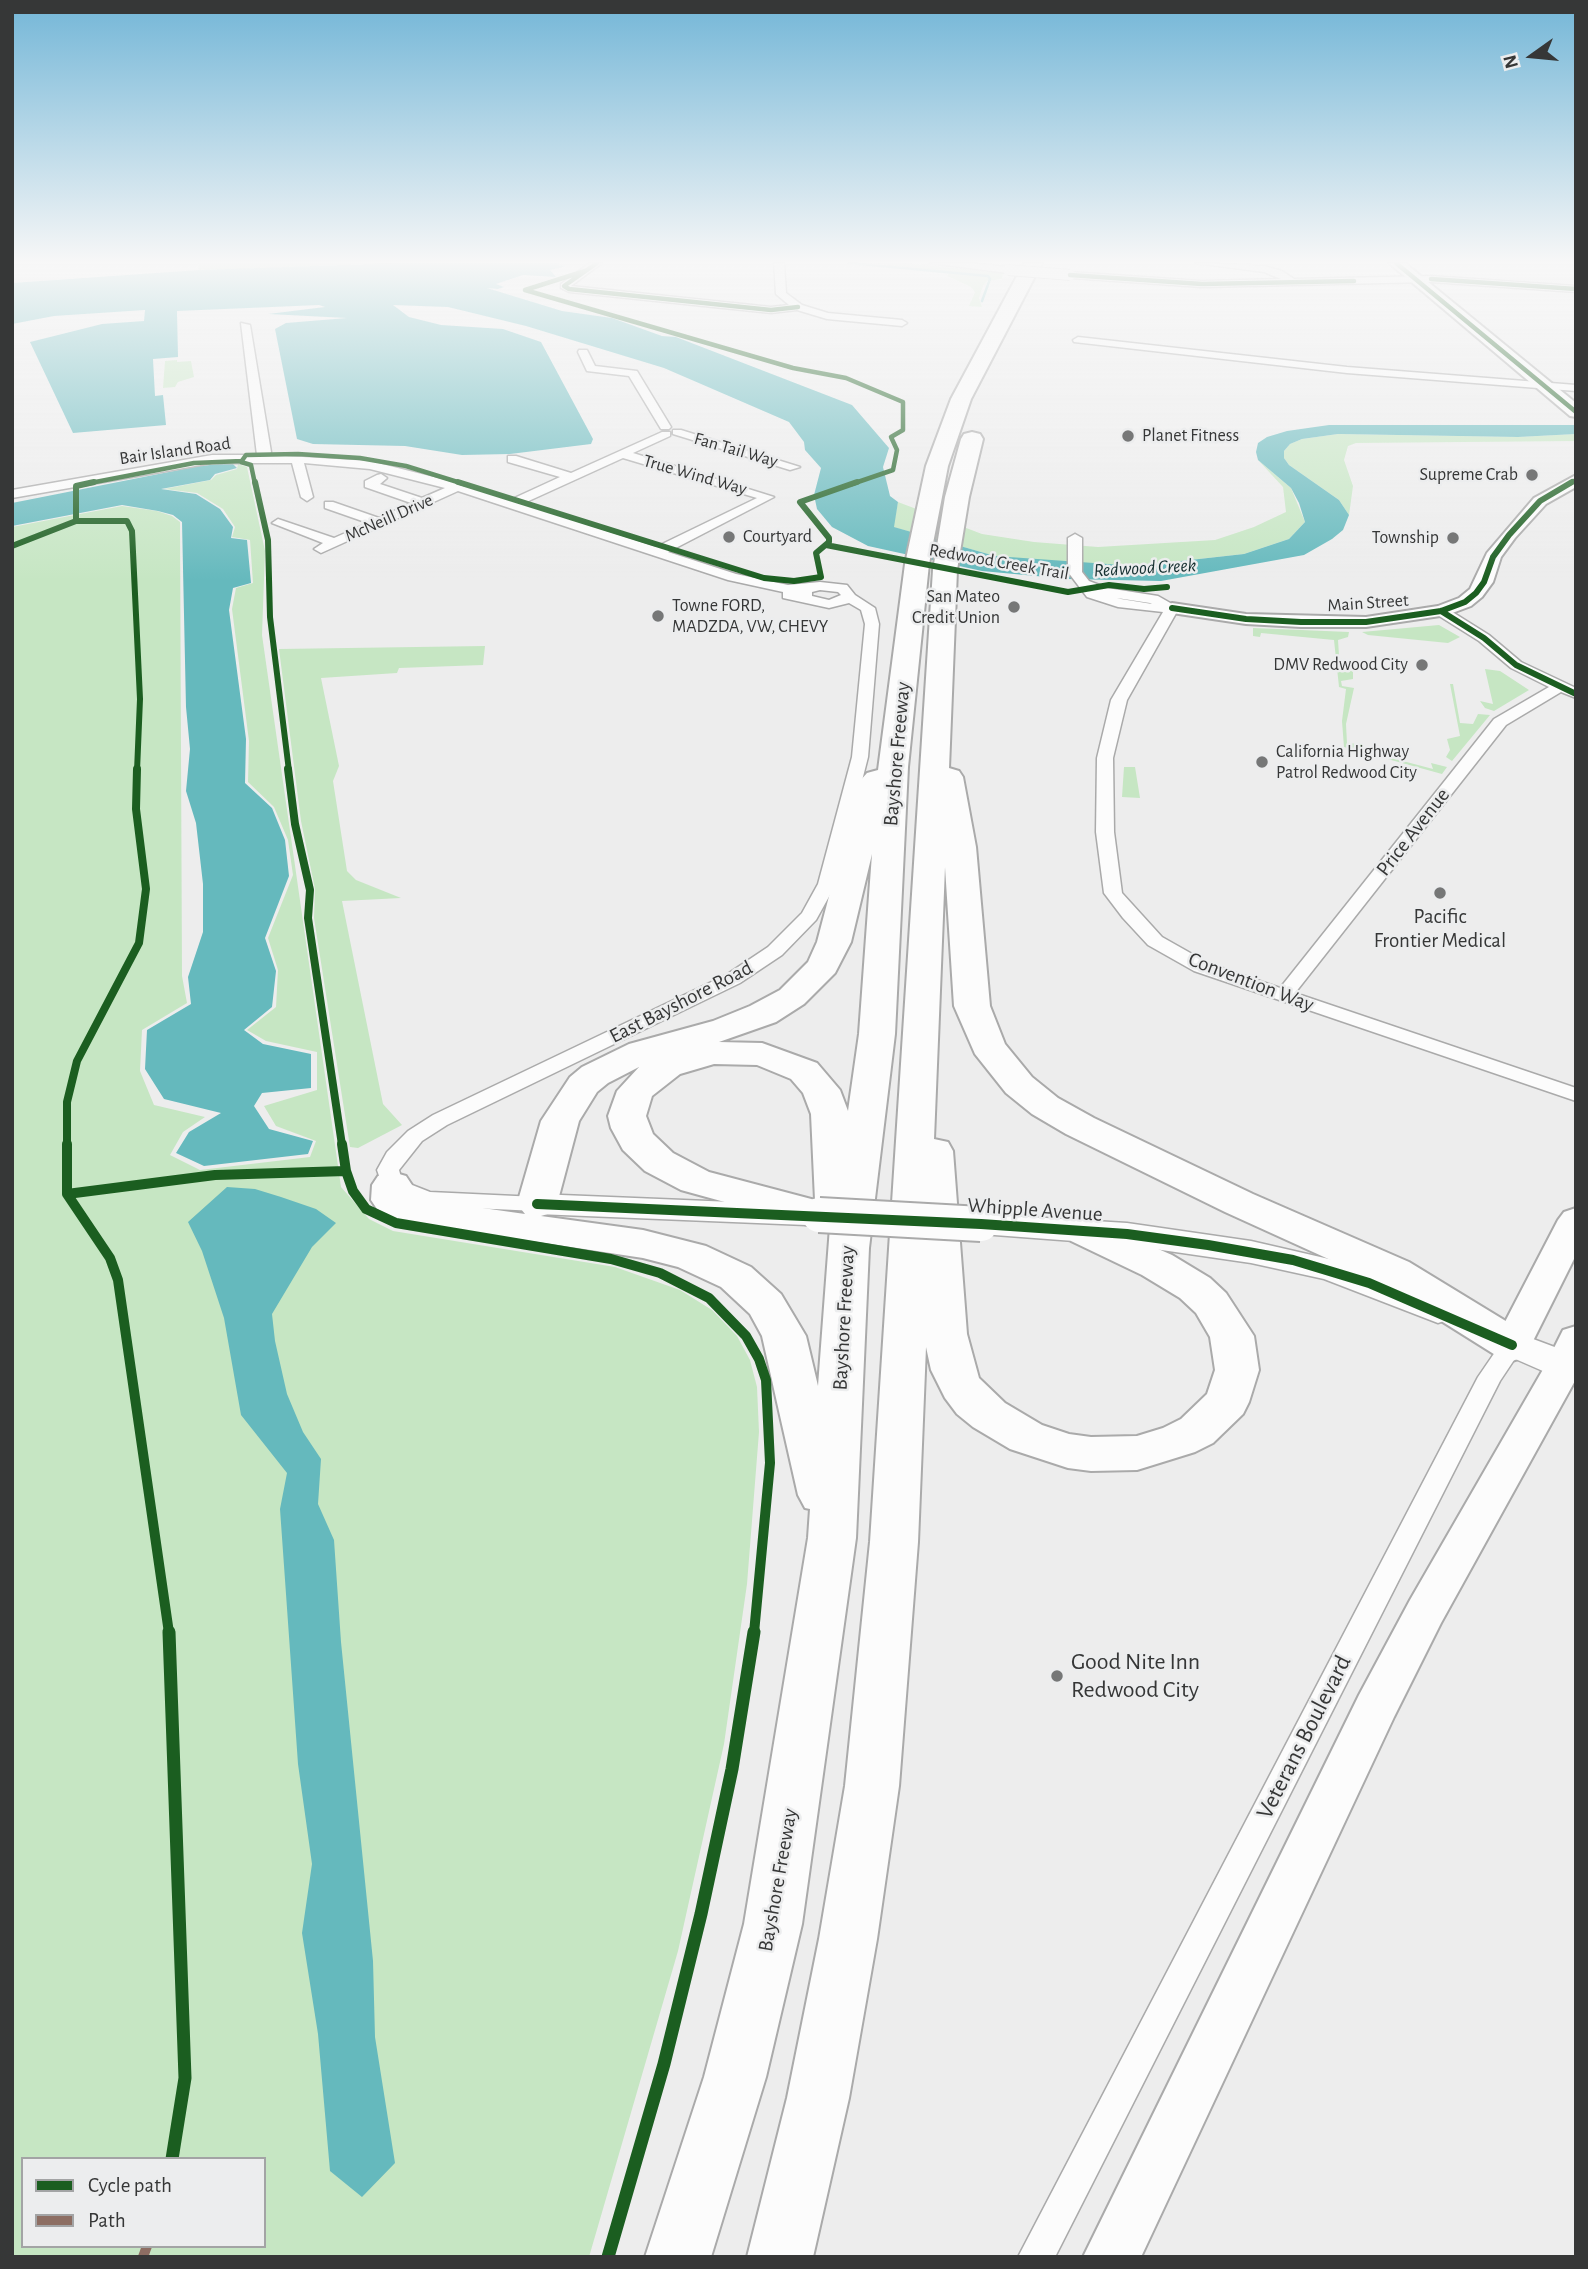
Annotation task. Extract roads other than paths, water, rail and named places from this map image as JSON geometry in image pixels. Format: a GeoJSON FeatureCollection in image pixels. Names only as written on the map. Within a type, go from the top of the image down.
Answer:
{"type":"FeatureCollection","features":[{"type":"Feature","properties":{"kind":"highway","name":"Bayshore Freeway"},"geometry":{"type":"LineString","coordinates":[[678,2257],[734,2077],[773,1924],[832,1538],[848,1248],[877,1034],[893,767],[917,564],[930,492],[944,444],[961,400],[977,369]]}},
{"type":"Feature","properties":{"kind":"highway","name":"Bayshore Freeway"},"geometry":{"type":"LineString","coordinates":[[780,2257],[821,2085],[872,1786],[894,1542],[945,570],[957,497],[977,422]]}},
{"type":"Feature","properties":{"kind":"highway"},"geometry":{"type":"LineString","coordinates":[[937,720],[958,829],[972,1006],[988,1046],[1018,1085],[1045,1106],[1080,1126],[1239,1203],[1394,1272],[1512,1345]]}},
{"type":"Feature","properties":{"kind":"highway"},"geometry":{"type":"LineString","coordinates":[[537,1204],[559,1121],[583,1085],[595,1075],[642,1052],[726,1029],[763,1014],[792,997],[823,966],[834,942],[874,782],[893,767]]}},
{"type":"Feature","properties":{"kind":"highway"},"geometry":{"type":"LineString","coordinates":[[920,1036],[937,1173],[945,1334],[948,1354],[961,1387],[989,1415],[1007,1427],[1036,1441],[1068,1451],[1091,1454],[1137,1453],[1198,1431],[1227,1402],[1237,1370],[1232,1336],[1211,1303],[1195,1288],[1157,1265],[1085,1231]]}},
{"type":"Feature","properties":{"kind":"highway"},"geometry":{"type":"LineString","coordinates":[[819,1215],[695,1181],[659,1162],[641,1146],[630,1128],[627,1116],[636,1091],[667,1066],[712,1054],[762,1054],[804,1071],[821,1090],[830,1114],[833,1194],[848,1248]]}},
{"type":"Feature","properties":{"kind":"highway"},"geometry":{"type":"LineString","coordinates":[[392,1185],[391,1200],[400,1208],[667,1250],[714,1265],[754,1290],[777,1321],[789,1350],[832,1538]]}},
{"type":"Feature","properties":{"kind":"main road"},"geometry":{"type":"LineString","coordinates":[[1525,369],[1576,412]]}},
{"type":"Feature","properties":{"kind":"main road"},"geometry":{"type":"LineString","coordinates":[[1543,369],[1572,391]]}},
{"type":"Feature","properties":{"kind":"main road","name":"Whipple Avenue"},"geometry":{"type":"LineString","coordinates":[[537,1204],[981,1224],[1085,1231],[1208,1245],[1331,1270],[1422,1304],[1512,1345],[1573,1362]]}},
{"type":"Feature","properties":{"kind":"main road","name":"Veterans Boulevard"},"geometry":{"type":"LineString","coordinates":[[1512,1345],[1576,1220]]}},
{"type":"Feature","properties":{"kind":"main road"},"geometry":{"type":"LineString","coordinates":[[1111,2257],[1424,1612],[1573,1362]]}},
{"type":"Feature","properties":{"kind":"street"},"geometry":{"type":"LineString","coordinates":[[252,369],[265,452],[262,458]]}},
{"type":"Feature","properties":{"kind":"street"},"geometry":{"type":"LineString","coordinates":[[512,504],[669,431],[633,373],[591,369]]}},
{"type":"Feature","properties":{"kind":"street"},"geometry":{"type":"LineString","coordinates":[[1343,369],[1544,386],[1572,391]]}},
{"type":"Feature","properties":{"kind":"street","name":"Fan Tail Way"},"geometry":{"type":"LineString","coordinates":[[669,431],[794,467]]}},
{"type":"Feature","properties":{"kind":"street","name":"True Wind Way"},"geometry":{"type":"LineString","coordinates":[[623,454],[768,497],[657,552]]}},
{"type":"Feature","properties":{"kind":"street"},"geometry":{"type":"LineString","coordinates":[[297,459],[307,497]]}},
{"type":"Feature","properties":{"kind":"street","name":"Bair Island Road"},"geometry":{"type":"LineString","coordinates":[[12,494],[193,461],[297,459],[384,467],[512,504],[733,577],[751,586],[806,594],[820,586],[836,586],[847,591],[842,600]]}},
{"type":"Feature","properties":{"kind":"street"},"geometry":{"type":"LineString","coordinates":[[512,459],[572,477]]}},
{"type":"Feature","properties":{"kind":"street","name":"Main Street"},"geometry":{"type":"LineString","coordinates":[[1075,538],[1075,572],[1087,590],[1104,600],[1246,619],[1366,622],[1441,611],[1465,602],[1484,582],[1493,557],[1540,501],[1576,480]]}},
{"type":"Feature","properties":{"kind":"street"},"geometry":{"type":"LineString","coordinates":[[371,483],[423,503]]}},
{"type":"Feature","properties":{"kind":"street","name":"McNeill Drive"},"geometry":{"type":"LineString","coordinates":[[278,523],[327,546],[457,487]]}},
{"type":"Feature","properties":{"kind":"street","name":"Main Street"},"geometry":{"type":"LineString","coordinates":[[1521,522],[1576,494]]}},
{"type":"Feature","properties":{"kind":"street"},"geometry":{"type":"LineString","coordinates":[[329,505],[379,523]]}},
{"type":"Feature","properties":{"kind":"street","name":"East Bayshore Road"},"geometry":{"type":"LineString","coordinates":[[392,1185],[388,1170],[395,1157],[415,1136],[476,1101],[733,979],[775,951],[805,922],[818,905],[827,884],[856,783],[869,682],[871,616],[842,600]]}},
{"type":"Feature","properties":{"kind":"street","name":"Convention Way"},"geometry":{"type":"LineString","coordinates":[[1172,608],[1119,700],[1105,758],[1105,832],[1113,893],[1132,918],[1155,941],[1201,967],[1576,1095]]}},
{"type":"Feature","properties":{"kind":"street"},"geometry":{"type":"LineString","coordinates":[[1441,611],[1484,638],[1516,665],[1568,690]]}},
{"type":"Feature","properties":{"kind":"street","name":"Price Avenue"},"geometry":{"type":"LineString","coordinates":[[1283,996],[1500,722],[1568,690]]}},
{"type":"Feature","properties":{"kind":"street","name":"Whipple Avenue"},"geometry":{"type":"LineString","coordinates":[[392,1185],[415,1196],[456,1202],[537,1204]]}},
{"type":"Feature","properties":{"kind":"street","name":"Veterans Boulevard"},"geometry":{"type":"LineString","coordinates":[[1036,2257],[1490,1377],[1512,1345]]}},
{"type":"Feature","properties":{"kind":"water"},"geometry":{"type":"Polygon","coordinates":[[[43,369],[154,369],[155,396],[163,395],[166,425],[73,433],[43,369]]]}},
{"type":"Feature","properties":{"kind":"water"},"geometry":{"type":"Polygon","coordinates":[[[283,369],[555,369],[593,439],[591,444],[510,454],[462,455],[405,446],[313,444],[297,439],[283,369]]]}},
{"type":"Feature","properties":{"kind":"water","name":"Redwood Creek"},"geometry":{"type":"Polygon","coordinates":[[[666,369],[759,369],[852,405],[889,448],[883,467],[890,496],[898,502],[894,527],[995,556],[1136,566],[1244,554],[1289,539],[1305,522],[1299,503],[1291,488],[1258,460],[1256,452],[1258,443],[1267,437],[1287,431],[1329,425],[1576,425],[1576,434],[1518,437],[1338,434],[1302,439],[1290,444],[1284,451],[1284,458],[1289,465],[1339,500],[1349,515],[1343,530],[1304,555],[1161,581],[1068,579],[982,571],[868,546],[832,527],[817,509],[814,495],[821,468],[805,450],[804,442],[789,422],[666,369]]]}},
{"type":"Feature","properties":{"kind":"water"},"geometry":{"type":"Polygon","coordinates":[[[232,463],[237,468],[215,474],[210,480],[161,489],[196,494],[220,509],[233,527],[231,538],[247,540],[251,583],[233,588],[229,610],[246,739],[245,783],[272,808],[285,840],[289,876],[265,938],[276,971],[272,1007],[244,1030],[263,1044],[311,1054],[311,1088],[262,1093],[254,1106],[269,1129],[313,1141],[308,1154],[204,1166],[176,1153],[189,1132],[221,1113],[164,1099],[145,1069],[147,1030],[191,1004],[188,977],[203,932],[203,884],[196,823],[186,791],[190,749],[186,707],[182,522],[173,515],[122,505],[12,526],[12,503],[199,466],[232,463]]]}},
{"type":"Feature","properties":{"kind":"water"},"geometry":{"type":"Polygon","coordinates":[[[227,1187],[255,1189],[281,1197],[316,1209],[336,1223],[312,1247],[272,1314],[287,1394],[303,1432],[321,1459],[318,1504],[334,1540],[341,1642],[373,1961],[375,2037],[395,2163],[362,2197],[330,2171],[318,2034],[302,1933],[312,1864],[298,1764],[280,1509],[287,1473],[241,1415],[224,1318],[202,1251],[188,1222],[227,1187]]]}},
{"type":"Feature","properties":{"kind":"place","name":"Planet Fitness"},"geometry":{"type":"Point","coordinates":[1128,436]}},
{"type":"Feature","properties":{"kind":"place","name":"Supreme Crab"},"geometry":{"type":"Point","coordinates":[1532,475]}},
{"type":"Feature","properties":{"kind":"place","name":"Courtyard"},"geometry":{"type":"Point","coordinates":[729,537]}},
{"type":"Feature","properties":{"kind":"place","name":"Township"},"geometry":{"type":"Point","coordinates":[1453,538]}},
{"type":"Feature","properties":{"kind":"place","name":"San Mateo Credit Union"},"geometry":{"type":"Point","coordinates":[1014,607]}},
{"type":"Feature","properties":{"kind":"place","name":"Towne FORD, MADZDA, VW, CHEVY"},"geometry":{"type":"Point","coordinates":[658,616]}},
{"type":"Feature","properties":{"kind":"place","name":"DMV Redwood City"},"geometry":{"type":"Point","coordinates":[1422,665]}},
{"type":"Feature","properties":{"kind":"place","name":"California Highway Patrol Redwood City"},"geometry":{"type":"Point","coordinates":[1262,762]}},
{"type":"Feature","properties":{"kind":"place","name":"Pacific Frontier Medical"},"geometry":{"type":"Point","coordinates":[1440,893]}},
{"type":"Feature","properties":{"kind":"place","name":"Good Nite Inn Redwood City"},"geometry":{"type":"Point","coordinates":[1057,1676]}}]}
